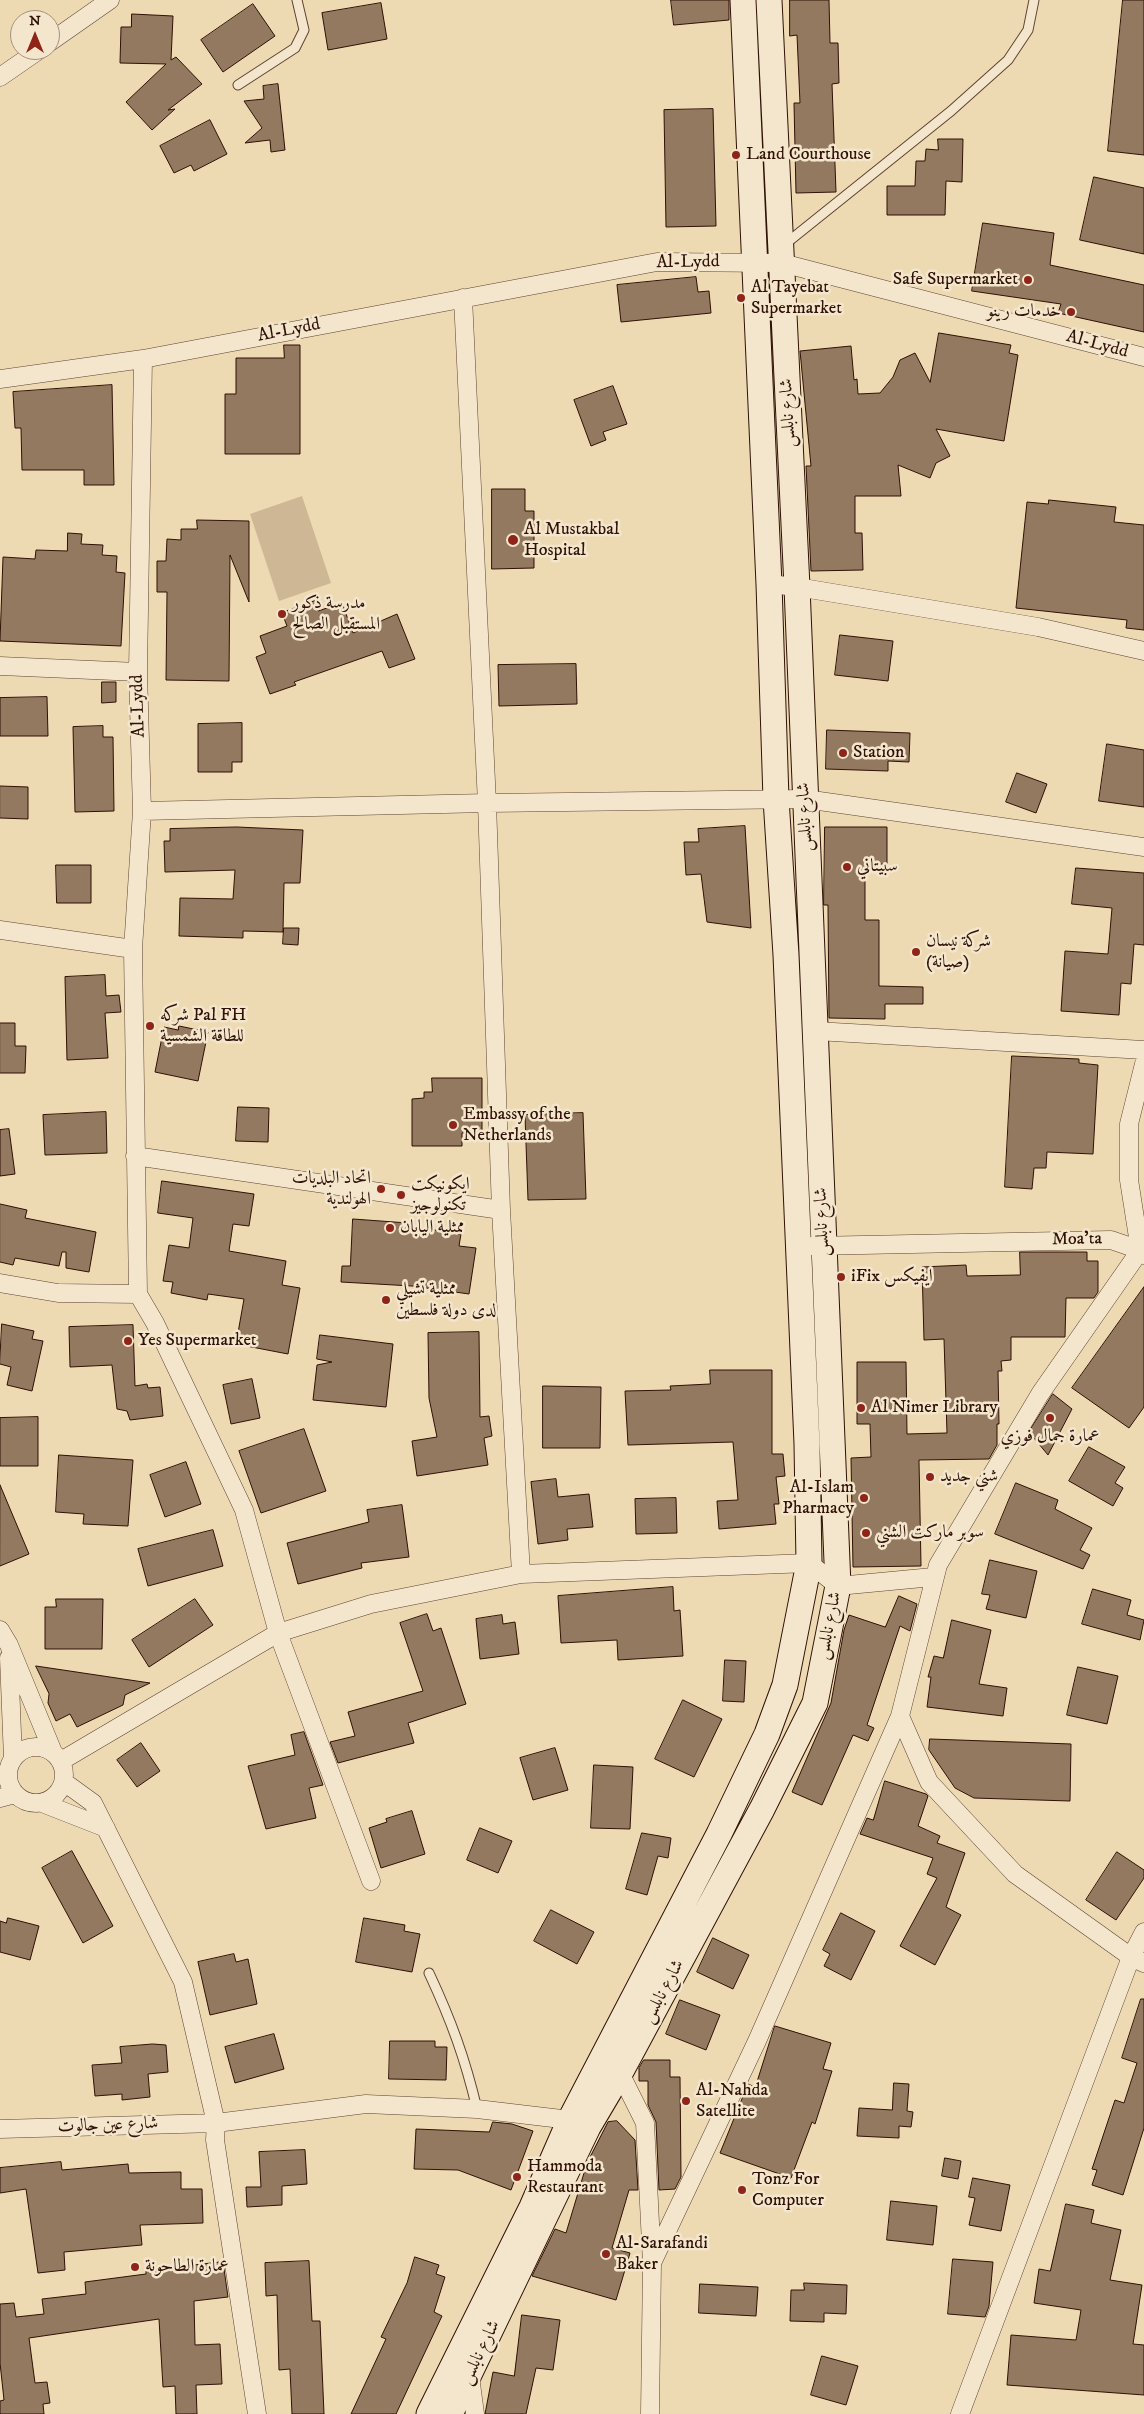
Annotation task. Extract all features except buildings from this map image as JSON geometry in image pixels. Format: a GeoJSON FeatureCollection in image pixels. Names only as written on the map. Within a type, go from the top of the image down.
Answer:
{"type":"FeatureCollection","features":[{"type":"Feature","properties":{"kind":"main road","name":"شارع نابلس"},"geometry":{"type":"LineString","coordinates":[[612,2065],[767,1734],[785,1685],[809,1563],[807,1444],[786,955],[776,799],[769,584],[743,0]]}},
{"type":"Feature","properties":{"kind":"main road","name":"شارع نابلس"},"geometry":{"type":"LineString","coordinates":[[429,2414],[532,2207],[612,2065],[762,1809],[815,1702],[838,1586],[797,586],[769,0]]}},
{"type":"Feature","properties":{"kind":"main road","name":"شارع نابلس"},"geometry":{"type":"LineString","coordinates":[[450,2414],[470,2376],[579,2123]]}},
{"type":"Feature","properties":{"kind":"street"},"geometry":{"type":"LineString","coordinates":[[60,35],[110,0]]}},
{"type":"Feature","properties":{"kind":"street"},"geometry":{"type":"LineString","coordinates":[[0,77],[25,60]]}},
{"type":"Feature","properties":{"kind":"street","name":"Al-Lydd"},"geometry":{"type":"LineString","coordinates":[[138,1294],[134,949],[142,811],[138,672],[143,359],[657,262],[755,262],[782,255],[1144,357]]}},
{"type":"Feature","properties":{"kind":"street"},"geometry":{"type":"LineString","coordinates":[[463,298],[487,803],[501,1210],[521,1574]]}},
{"type":"Feature","properties":{"kind":"street"},"geometry":{"type":"LineString","coordinates":[[0,379],[143,359]]}},
{"type":"Feature","properties":{"kind":"street"},"geometry":{"type":"LineString","coordinates":[[769,584],[797,586],[1038,626],[1144,651]]}},
{"type":"Feature","properties":{"kind":"street"},"geometry":{"type":"LineString","coordinates":[[0,666],[138,672]]}},
{"type":"Feature","properties":{"kind":"street"},"geometry":{"type":"LineString","coordinates":[[142,811],[487,803],[805,799],[1144,847]]}},
{"type":"Feature","properties":{"kind":"street"},"geometry":{"type":"LineString","coordinates":[[0,930],[134,949]]}},
{"type":"Feature","properties":{"kind":"street"},"geometry":{"type":"LineString","coordinates":[[816,1031],[1144,1050]]}},
{"type":"Feature","properties":{"kind":"street"},"geometry":{"type":"LineString","coordinates":[[652,2262],[757,2041],[900,1716],[933,1577],[942,1557],[1040,1394],[1143,1250],[1129,1180],[1129,1124],[1144,1064]]}},
{"type":"Feature","properties":{"kind":"street"},"geometry":{"type":"LineString","coordinates":[[135,1156],[501,1210]]}},
{"type":"Feature","properties":{"kind":"street","name":"Moa'ta"},"geometry":{"type":"LineString","coordinates":[[798,1246],[1111,1240],[1143,1250]]}},
{"type":"Feature","properties":{"kind":"street"},"geometry":{"type":"LineString","coordinates":[[0,1283],[58,1293],[138,1294],[155,1323],[244,1510],[278,1633],[371,1881]]}},
{"type":"Feature","properties":{"kind":"street"},"geometry":{"type":"LineString","coordinates":[[57,1756],[278,1633],[371,1604],[521,1574],[809,1563],[838,1586],[933,1577]]}},
{"type":"Feature","properties":{"kind":"street"},"geometry":{"type":"LineString","coordinates":[[0,1630],[9,1645],[64,1770],[64,1782],[60,1792],[52,1799],[42,1803]]}},
{"type":"Feature","properties":{"kind":"street"},"geometry":{"type":"LineString","coordinates":[[9,1645],[12,1759],[9,1770],[8,1796],[30,1803],[42,1803],[106,1828]]}},
{"type":"Feature","properties":{"kind":"street"},"geometry":{"type":"LineString","coordinates":[[900,1716],[929,1782],[1015,1874],[1137,1960]]}},
{"type":"Feature","properties":{"kind":"street"},"geometry":{"type":"LineString","coordinates":[[12,1759],[21,1752],[31,1748],[42,1748],[57,1756]]}},
{"type":"Feature","properties":{"kind":"street"},"geometry":{"type":"LineString","coordinates":[[64,1782],[93,1803],[183,1982],[216,2123],[215,2140],[257,2414]]}},
{"type":"Feature","properties":{"kind":"street"},"geometry":{"type":"LineString","coordinates":[[960,2414],[1137,1960],[1144,1932]]}},
{"type":"Feature","properties":{"kind":"street"},"geometry":{"type":"LineString","coordinates":[[612,2065],[644,2123],[652,2262],[650,2414]]}},
{"type":"Feature","properties":{"kind":"street","name":"شارع عين جالوت"},"geometry":{"type":"LineString","coordinates":[[0,2129],[216,2123],[366,2104],[477,2109],[579,2123]]}},
{"type":"Feature","properties":{"kind":"street"},"geometry":{"type":"LineString","coordinates":[[470,2376],[475,2414]]}},
{"type":"Feature","properties":{"kind":"lane"},"geometry":{"type":"LineString","coordinates":[[238,84],[295,48],[304,30],[297,0]]}},
{"type":"Feature","properties":{"kind":"lane"},"geometry":{"type":"LineString","coordinates":[[782,255],[1008,60],[1028,30],[1034,0]]}},
{"type":"Feature","properties":{"kind":"lane"},"geometry":{"type":"LineString","coordinates":[[429,1973],[451,2021],[465,2060],[477,2109]]}},
{"type":"Feature","properties":{"kind":"shaded area"},"geometry":{"type":"Polygon","coordinates":[[[302,496],[331,583],[279,601],[250,514],[302,496]]]}},
{"type":"Feature","properties":{"kind":"place","name":"Land Courthouse"},"geometry":{"type":"Point","coordinates":[736,155]}},
{"type":"Feature","properties":{"kind":"place","name":"Safe Supermarket"},"geometry":{"type":"Point","coordinates":[1028,280]}},
{"type":"Feature","properties":{"kind":"place","name":"Al Tayebat Supermarket"},"geometry":{"type":"Point","coordinates":[741,298]}},
{"type":"Feature","properties":{"kind":"place","name":"خدمات رينو"},"geometry":{"type":"Point","coordinates":[1071,312]}},
{"type":"Feature","properties":{"kind":"place","name":"Al Mustakbal Hospital"},"geometry":{"type":"Point","coordinates":[513,540]}},
{"type":"Feature","properties":{"kind":"place","name":"مدرسة ذكور المستقبل الصالح"},"geometry":{"type":"Point","coordinates":[282,614]}},
{"type":"Feature","properties":{"kind":"place","name":"Station"},"geometry":{"type":"Point","coordinates":[843,753]}},
{"type":"Feature","properties":{"kind":"place","name":"سبيتاني"},"geometry":{"type":"Point","coordinates":[847,867]}},
{"type":"Feature","properties":{"kind":"place","name":"شركة نيسان (صيانة)"},"geometry":{"type":"Point","coordinates":[916,952]}},
{"type":"Feature","properties":{"kind":"place","name":"شركه Pal FH للطاقة الشمسية"},"geometry":{"type":"Point","coordinates":[150,1026]}},
{"type":"Feature","properties":{"kind":"place","name":"Embassy of the Netherlands"},"geometry":{"type":"Point","coordinates":[453,1125]}},
{"type":"Feature","properties":{"kind":"place","name":"اتحاد البلديات الهولندية"},"geometry":{"type":"Point","coordinates":[381,1189]}},
{"type":"Feature","properties":{"kind":"place","name":"ايكونيكت تكنولوجيز"},"geometry":{"type":"Point","coordinates":[401,1195]}},
{"type":"Feature","properties":{"kind":"place","name":"ممثلية اليابان"},"geometry":{"type":"Point","coordinates":[390,1228]}},
{"type":"Feature","properties":{"kind":"place","name":"iFix ايفيكس"},"geometry":{"type":"Point","coordinates":[841,1277]}},
{"type":"Feature","properties":{"kind":"place","name":"ممثلية تشيلي لدى دولة فلسطين"},"geometry":{"type":"Point","coordinates":[386,1300]}},
{"type":"Feature","properties":{"kind":"place","name":"Yes Supermarket"},"geometry":{"type":"Point","coordinates":[128,1341]}},
{"type":"Feature","properties":{"kind":"place","name":"Al Nimer Library"},"geometry":{"type":"Point","coordinates":[861,1408]}},
{"type":"Feature","properties":{"kind":"place","name":"عمارة جمال فوزي"},"geometry":{"type":"Point","coordinates":[1050,1418]}},
{"type":"Feature","properties":{"kind":"place","name":"شني جديد"},"geometry":{"type":"Point","coordinates":[930,1477]}},
{"type":"Feature","properties":{"kind":"place","name":"Al-Islam Pharmacy"},"geometry":{"type":"Point","coordinates":[864,1498]}},
{"type":"Feature","properties":{"kind":"place","name":"سوبر ماركت الشني"},"geometry":{"type":"Point","coordinates":[866,1533]}},
{"type":"Feature","properties":{"kind":"place","name":"Al-Nahda Satellite"},"geometry":{"type":"Point","coordinates":[686,2101]}},
{"type":"Feature","properties":{"kind":"place","name":"Hammoda Restaurant"},"geometry":{"type":"Point","coordinates":[517,2177]}},
{"type":"Feature","properties":{"kind":"place","name":"Tonz For Computer"},"geometry":{"type":"Point","coordinates":[742,2190]}},
{"type":"Feature","properties":{"kind":"place","name":"Al-Sarafandi Baker"},"geometry":{"type":"Point","coordinates":[606,2254]}},
{"type":"Feature","properties":{"kind":"place","name":"عمارة الطاحونة"},"geometry":{"type":"Point","coordinates":[135,2267]}}]}
